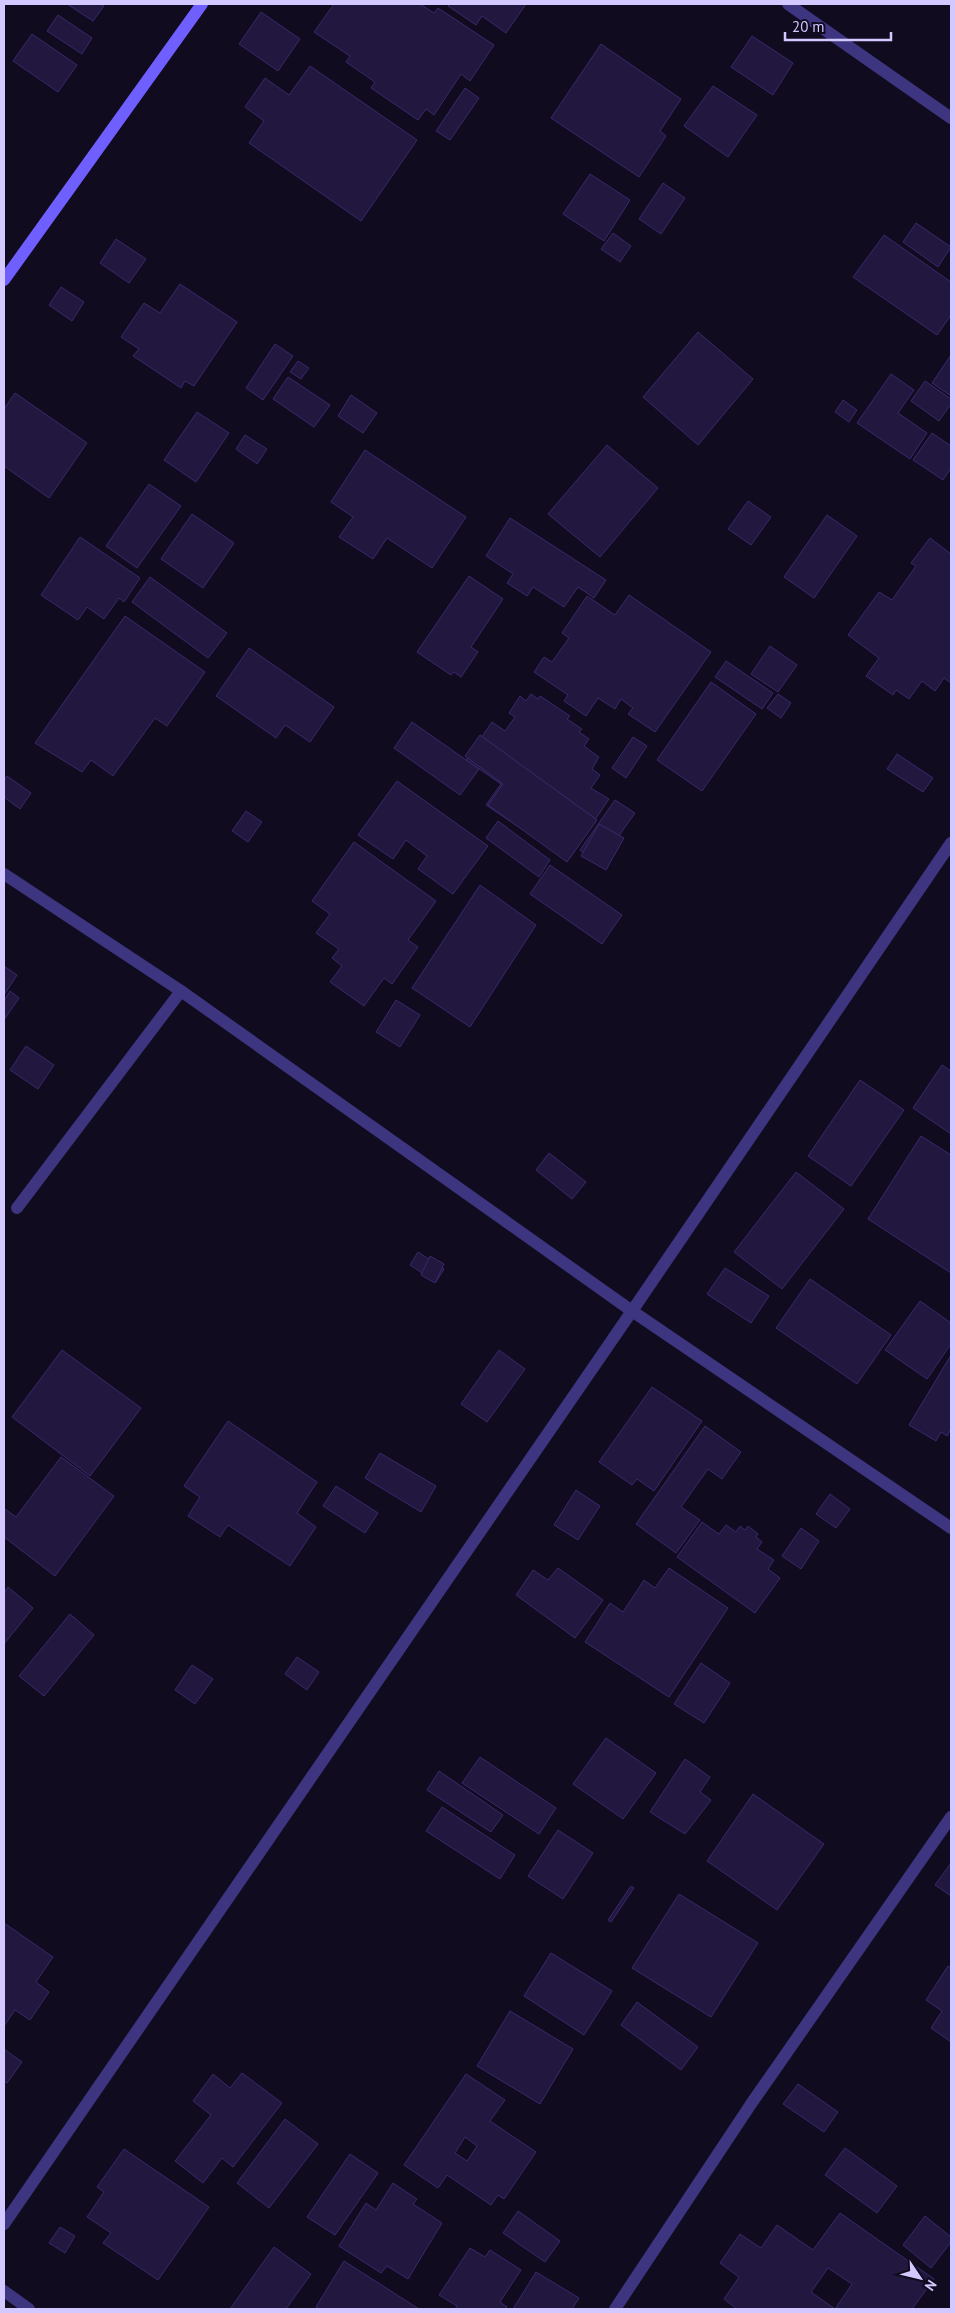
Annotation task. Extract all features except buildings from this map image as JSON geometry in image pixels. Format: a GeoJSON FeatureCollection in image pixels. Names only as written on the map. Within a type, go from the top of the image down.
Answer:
{"type":"FeatureCollection","features":[{"type":"Feature","properties":{"kind":"street"},"geometry":{"type":"LineString","coordinates":[[4,280],[202,4]]}},
{"type":"Feature","properties":{"kind":"street"},"geometry":{"type":"LineString","coordinates":[[788,4],[951,118]]}},
{"type":"Feature","properties":{"kind":"street"},"geometry":{"type":"LineString","coordinates":[[4,2224],[632,1311],[951,843]]}},
{"type":"Feature","properties":{"kind":"street"},"geometry":{"type":"LineString","coordinates":[[4,874],[181,991],[632,1311],[951,1528]]}},
{"type":"Feature","properties":{"kind":"street"},"geometry":{"type":"LineString","coordinates":[[17,1208],[181,991]]}},
{"type":"Feature","properties":{"kind":"street"},"geometry":{"type":"LineString","coordinates":[[615,2309],[751,2104],[951,1817]]}},
{"type":"Feature","properties":{"kind":"street"},"geometry":{"type":"LineString","coordinates":[[4,2291],[30,2309]]}}]}
